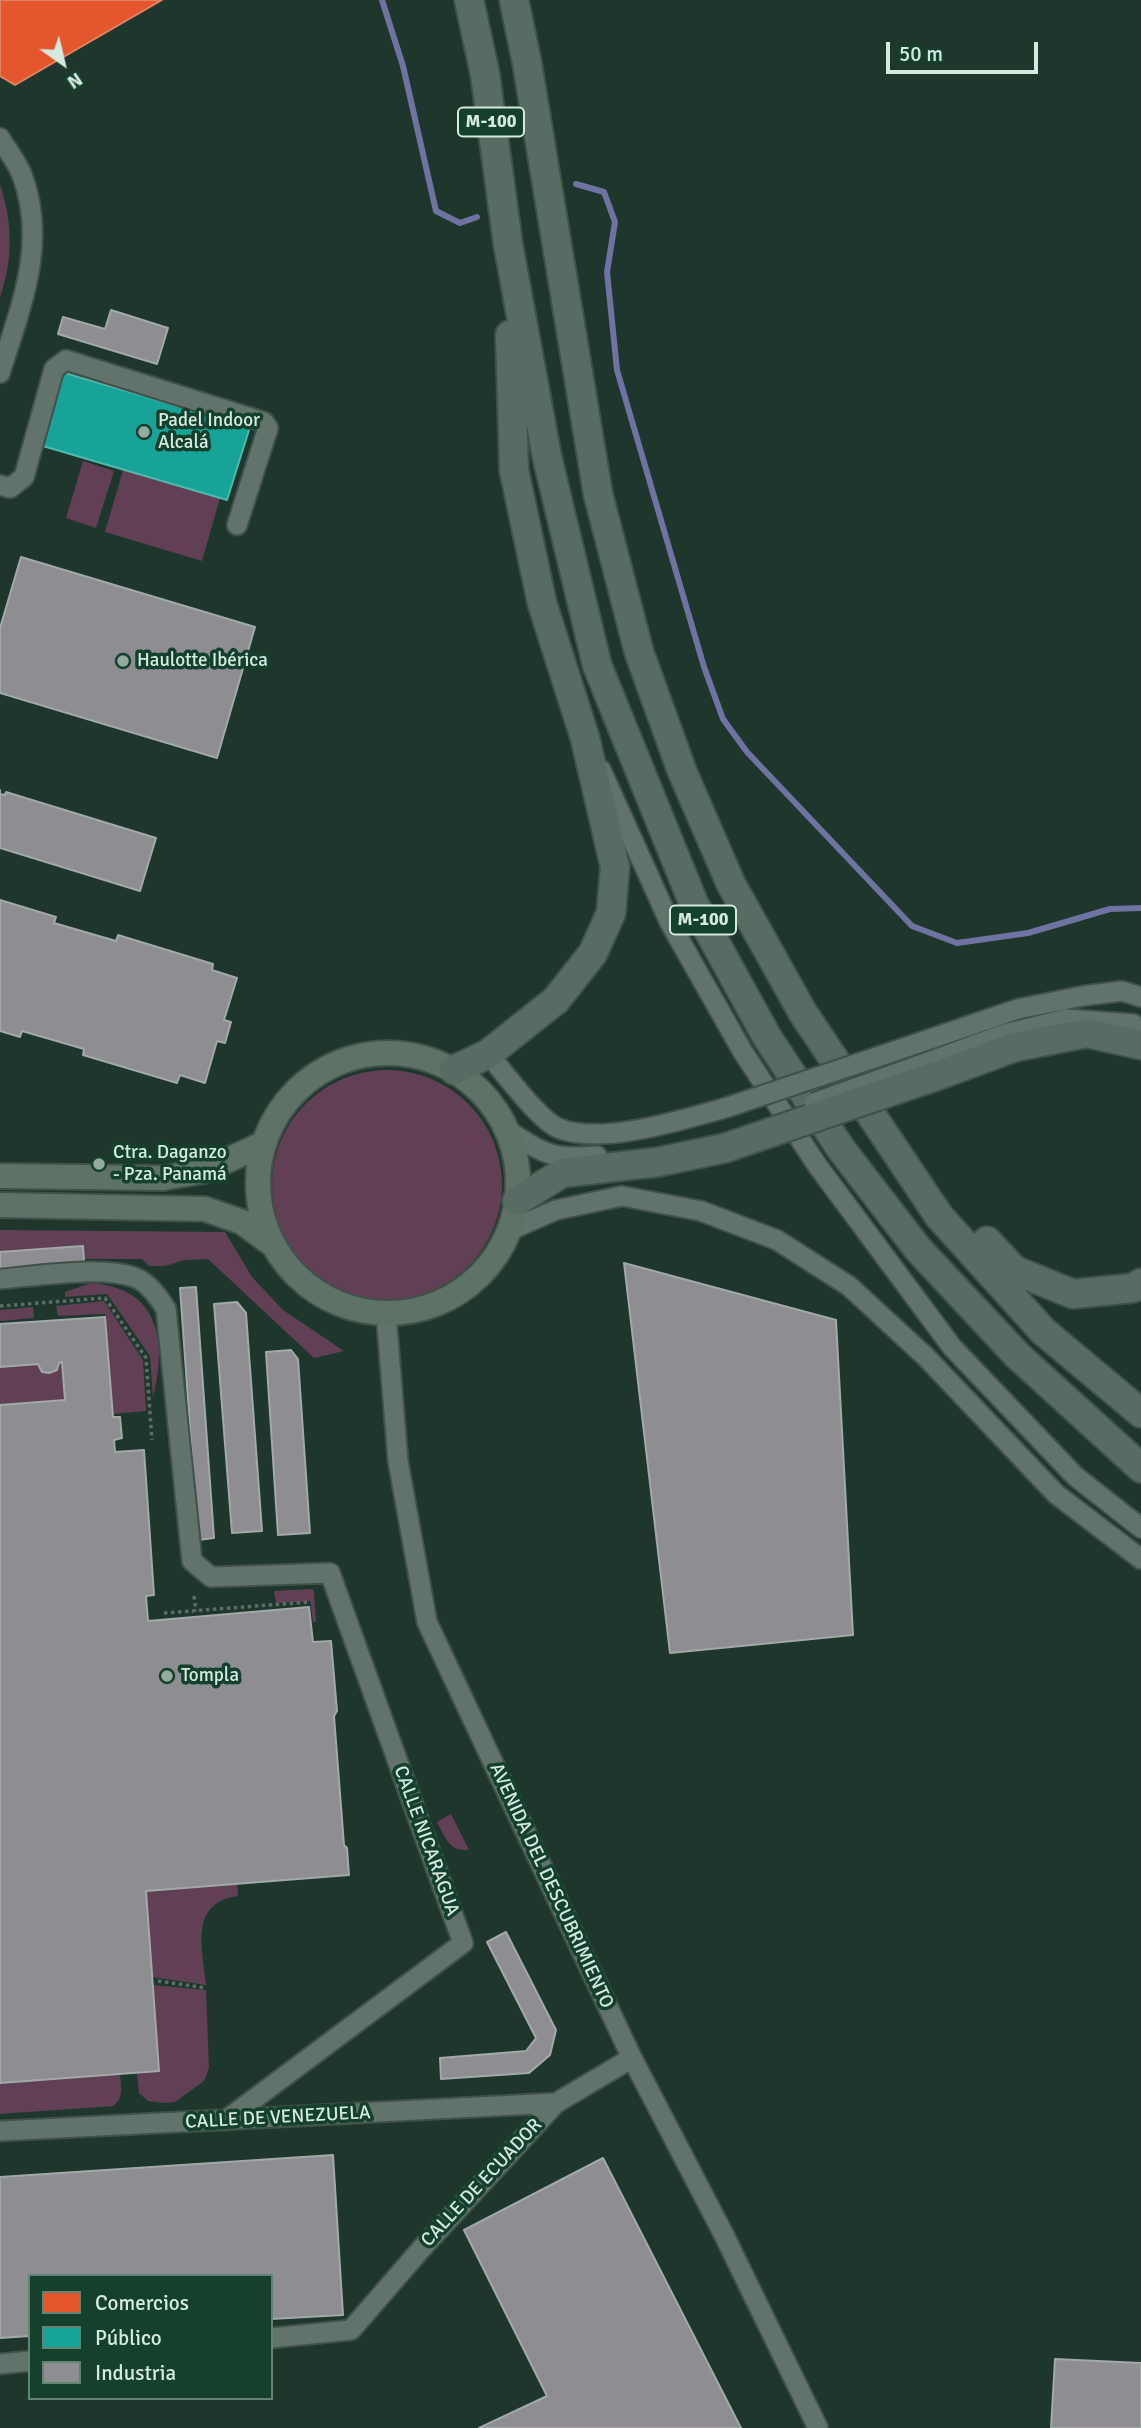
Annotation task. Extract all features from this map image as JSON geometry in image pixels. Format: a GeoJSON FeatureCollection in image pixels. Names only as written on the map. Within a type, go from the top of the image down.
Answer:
{"type":"FeatureCollection","features":[{"type":"Feature","properties":{"kind":"highway","name":"M-100"},"geometry":{"type":"LineString","coordinates":[[469,0],[485,74],[508,244],[547,457],[597,665],[694,904],[767,1037],[841,1149],[918,1249],[1017,1355],[1141,1468]]}},
{"type":"Feature","properties":{"kind":"highway","name":"M-100"},"geometry":{"type":"LineString","coordinates":[[514,0],[527,63],[598,494],[639,652],[682,771],[731,884],[803,1013],[939,1216],[1043,1331],[1141,1413]]}},
{"type":"Feature","properties":{"kind":"highway"},"geometry":{"type":"LineString","coordinates":[[453,1070],[488,1054],[556,1000],[593,953],[611,913],[615,867],[585,737],[542,603],[514,470],[508,244]]}},
{"type":"Feature","properties":{"kind":"highway"},"geometry":{"type":"LineString","coordinates":[[517,1201],[562,1172],[658,1162],[934,1068],[1015,1047],[1087,1033],[1141,1045]]}},
{"type":"Feature","properties":{"kind":"highway"},"geometry":{"type":"LineString","coordinates":[[882,1128],[1014,1270],[1073,1294],[1133,1288],[1141,1283]]}},
{"type":"Feature","properties":{"kind":"main road"},"geometry":{"type":"LineString","coordinates":[[379,1053],[418,1056],[453,1070],[476,1086],[494,1107],[507,1130],[517,1165],[517,1201],[510,1230],[490,1264],[461,1291],[426,1308],[386,1314],[352,1308],[319,1294],[292,1272],[272,1244],[260,1212],[258,1178],[263,1144],[281,1109],[307,1081],[341,1062],[379,1053]]}},
{"type":"Feature","properties":{"kind":"main road"},"geometry":{"type":"LineString","coordinates":[[0,1176],[163,1178],[204,1171],[263,1144]]}},
{"type":"Feature","properties":{"kind":"main road"},"geometry":{"type":"LineString","coordinates":[[0,1205],[205,1209],[242,1222],[272,1244]]}},
{"type":"Feature","properties":{"kind":"street"},"geometry":{"type":"LineString","coordinates":[[0,138],[22,174],[33,219],[31,272],[0,373]]}},
{"type":"Feature","properties":{"kind":"street"},"geometry":{"type":"LineString","coordinates":[[0,485],[10,488],[24,477],[54,369],[66,360],[264,422],[268,428],[237,525]]}},
{"type":"Feature","properties":{"kind":"street"},"geometry":{"type":"LineString","coordinates":[[585,737],[670,923],[743,1052],[817,1165],[952,1348],[1074,1476],[1141,1528]]}},
{"type":"Feature","properties":{"kind":"street"},"geometry":{"type":"LineString","coordinates":[[488,1054],[538,1111],[557,1127],[583,1133],[625,1132],[664,1125],[728,1107],[1018,1009],[1122,991],[1141,997]]}},
{"type":"Feature","properties":{"kind":"street"},"geometry":{"type":"LineString","coordinates":[[934,1068],[1005,1034],[1066,1019],[1133,1024],[1141,1029]]}},
{"type":"Feature","properties":{"kind":"street"},"geometry":{"type":"LineString","coordinates":[[507,1130],[538,1150],[566,1158],[723,1142]]}},
{"type":"Feature","properties":{"kind":"street"},"geometry":{"type":"LineString","coordinates":[[510,1230],[556,1210],[622,1195],[701,1211],[777,1240],[849,1286],[926,1357],[1056,1494],[1141,1559]]}},
{"type":"Feature","properties":{"kind":"street","name":"CALLE NICARAGUA"},"geometry":{"type":"LineString","coordinates":[[0,1279],[93,1272],[137,1278],[156,1293],[166,1309],[192,1561],[211,1577],[330,1573],[463,1943],[226,2120]]}},
{"type":"Feature","properties":{"kind":"street","name":"AVENIDA DEL DESCUBRIMIENTO"},"geometry":{"type":"LineString","coordinates":[[386,1314],[398,1461],[427,1622],[632,2058],[723,2233],[818,2428]]}},
{"type":"Feature","properties":{"kind":"street","name":"CALLE DE ECUADOR"},"geometry":{"type":"LineString","coordinates":[[273,2338],[351,2330],[422,2248],[556,2103],[632,2058]]}},
{"type":"Feature","properties":{"kind":"street","name":"CALLE DE VENEZUELA"},"geometry":{"type":"LineString","coordinates":[[0,2132],[556,2103]]}},
{"type":"Feature","properties":{"kind":"street"},"geometry":{"type":"LineString","coordinates":[[0,2364],[28,2361]]}},
{"type":"Feature","properties":{"kind":"path"},"geometry":{"type":"LineString","coordinates":[[0,1306],[105,1297],[146,1358],[152,1440]]}},
{"type":"Feature","properties":{"kind":"path"},"geometry":{"type":"LineString","coordinates":[[194,1596],[196,1611]]}},
{"type":"Feature","properties":{"kind":"path"},"geometry":{"type":"LineString","coordinates":[[164,1613],[309,1602]]}},
{"type":"Feature","properties":{"kind":"path"},"geometry":{"type":"LineString","coordinates":[[158,1981],[206,1988]]}},
{"type":"Feature","properties":{"kind":"shaded area"},"geometry":{"type":"Polygon","coordinates":[[[0,184],[10,241],[0,298],[0,184]]]}},
{"type":"Feature","properties":{"kind":"shaded area"},"geometry":{"type":"Polygon","coordinates":[[[83,461],[114,471],[96,528],[66,518],[83,461]]]}},
{"type":"Feature","properties":{"kind":"shaded area"},"geometry":{"type":"Polygon","coordinates":[[[123,470],[220,498],[202,561],[105,532],[123,470]]]}},
{"type":"Feature","properties":{"kind":"shaded area"},"geometry":{"type":"Polygon","coordinates":[[[376,1070],[398,1070],[441,1083],[469,1103],[489,1131],[500,1163],[500,1207],[489,1239],[469,1267],[441,1287],[420,1295],[398,1300],[376,1300],[333,1287],[305,1267],[285,1239],[277,1218],[272,1196],[272,1174],[285,1131],[305,1103],[333,1083],[354,1075],[376,1070]]]}},
{"type":"Feature","properties":{"kind":"shaded area"},"geometry":{"type":"Polygon","coordinates":[[[0,1230],[225,1232],[252,1277],[283,1310],[344,1351],[314,1358],[208,1259],[149,1266],[142,1259],[84,1259],[83,1247],[0,1252],[0,1230]]]}},
{"type":"Feature","properties":{"kind":"shaded area"},"geometry":{"type":"Polygon","coordinates":[[[91,1283],[114,1287],[132,1295],[145,1307],[153,1321],[158,1338],[159,1357],[153,1398],[150,1356],[107,1294],[65,1297],[65,1292],[91,1283]]]}},
{"type":"Feature","properties":{"kind":"shaded area"},"geometry":{"type":"Polygon","coordinates":[[[104,1301],[143,1360],[146,1411],[113,1414],[105,1314],[58,1316],[56,1306],[104,1301]]]}},
{"type":"Feature","properties":{"kind":"shaded area"},"geometry":{"type":"Polygon","coordinates":[[[33,1307],[34,1318],[0,1321],[0,1310],[33,1307]]]}},
{"type":"Feature","properties":{"kind":"shaded area"},"geometry":{"type":"Polygon","coordinates":[[[62,1362],[65,1400],[0,1405],[0,1367],[38,1364],[42,1372],[49,1373],[57,1370],[62,1362]]]}},
{"type":"Feature","properties":{"kind":"shaded area"},"geometry":{"type":"Polygon","coordinates":[[[312,1589],[316,1622],[313,1622],[310,1601],[276,1603],[274,1591],[312,1589]]]}},
{"type":"Feature","properties":{"kind":"shaded area"},"geometry":{"type":"Polygon","coordinates":[[[451,1814],[469,1850],[452,1846],[437,1822],[451,1814]]]}},
{"type":"Feature","properties":{"kind":"shaded area"},"geometry":{"type":"Polygon","coordinates":[[[237,1884],[238,1896],[222,1900],[211,1908],[205,1918],[202,1943],[206,1985],[152,1977],[146,1891],[237,1884]]]}},
{"type":"Feature","properties":{"kind":"shaded area"},"geometry":{"type":"Polygon","coordinates":[[[153,1985],[206,1990],[209,2068],[204,2081],[175,2102],[148,2101],[139,2093],[137,2073],[159,2071],[153,1985]]]}},
{"type":"Feature","properties":{"kind":"shaded area"},"geometry":{"type":"Polygon","coordinates":[[[120,2074],[120,2096],[113,2106],[0,2114],[0,2083],[120,2074]]]}},
{"type":"Feature","properties":{"kind":"building: Comercios"},"geometry":{"type":"Polygon","coordinates":[[[0,0],[162,0],[15,85],[0,76],[0,0]]]}},
{"type":"Feature","properties":{"kind":"building: Público","name":"Padel Indoor Alcalá"},"geometry":{"type":"Polygon","coordinates":[[[58,371],[250,427],[227,500],[36,444],[58,371]]]}},
{"type":"Feature","properties":{"kind":"building: Industria"},"geometry":{"type":"Polygon","coordinates":[[[111,310],[168,328],[157,364],[58,334],[63,317],[105,329],[111,310]]]}},
{"type":"Feature","properties":{"kind":"building: Industria","name":"Haulotte Ibérica"},"geometry":{"type":"Polygon","coordinates":[[[21,557],[255,627],[217,758],[0,693],[0,628],[21,557]]]}},
{"type":"Feature","properties":{"kind":"building: Industria"},"geometry":{"type":"Polygon","coordinates":[[[6,792],[156,838],[140,891],[0,848],[0,794],[5,795],[6,792]]]}},
{"type":"Feature","properties":{"kind":"building: Industria"},"geometry":{"type":"Polygon","coordinates":[[[0,900],[56,917],[54,923],[116,941],[118,935],[213,964],[212,970],[237,978],[224,1020],[231,1022],[225,1043],[217,1041],[205,1083],[180,1075],[177,1083],[83,1055],[84,1049],[22,1031],[20,1037],[0,1031],[0,900]]]}},
{"type":"Feature","properties":{"kind":"building: Industria"},"geometry":{"type":"Polygon","coordinates":[[[83,1246],[84,1262],[0,1268],[0,1252],[83,1246]]]}},
{"type":"Feature","properties":{"kind":"building: Industria"},"geometry":{"type":"Polygon","coordinates":[[[624,1263],[836,1320],[853,1635],[670,1653],[624,1263]]]}},
{"type":"Feature","properties":{"kind":"building: Industria"},"geometry":{"type":"Polygon","coordinates":[[[196,1287],[214,1538],[198,1540],[180,1288],[196,1287]]]}},
{"type":"Feature","properties":{"kind":"building: Industria"},"geometry":{"type":"Polygon","coordinates":[[[237,1302],[246,1313],[262,1531],[232,1533],[214,1304],[237,1302]]]}},
{"type":"Feature","properties":{"kind":"building: Industria","name":"Tompla"},"geometry":{"type":"Polygon","coordinates":[[[105,1317],[113,1417],[120,1417],[122,1438],[114,1440],[115,1452],[144,1450],[154,1595],[146,1596],[148,1621],[309,1607],[313,1642],[331,1641],[337,1711],[334,1716],[344,1845],[347,1848],[349,1875],[146,1891],[159,2071],[0,2083],[0,1405],[65,1400],[62,1362],[57,1370],[49,1373],[42,1372],[38,1364],[0,1367],[0,1324],[105,1317]]]}},
{"type":"Feature","properties":{"kind":"building: Industria"},"geometry":{"type":"Polygon","coordinates":[[[291,1350],[298,1359],[310,1533],[278,1535],[266,1352],[291,1350]]]}},
{"type":"Feature","properties":{"kind":"building: Industria"},"geometry":{"type":"Polygon","coordinates":[[[506,1932],[556,2030],[550,2055],[529,2073],[441,2079],[440,2058],[526,2051],[536,2038],[487,1942],[506,1932]]]}},
{"type":"Feature","properties":{"kind":"building: Industria"},"geometry":{"type":"Polygon","coordinates":[[[333,2155],[343,2315],[273,2319],[273,2274],[28,2274],[28,2336],[0,2338],[0,2177],[333,2155]]]}},
{"type":"Feature","properties":{"kind":"building: Industria"},"geometry":{"type":"Polygon","coordinates":[[[603,2158],[741,2428],[479,2428],[547,2396],[464,2230],[603,2158]]]}},
{"type":"Feature","properties":{"kind":"building: Industria"},"geometry":{"type":"Polygon","coordinates":[[[1055,2359],[1141,2363],[1141,2428],[1051,2428],[1055,2359]]]}},
{"type":"Feature","properties":{"kind":"waterway"},"geometry":{"type":"LineString","coordinates":[[382,0],[403,66],[436,211],[460,223],[477,217]]}},
{"type":"Feature","properties":{"kind":"waterway"},"geometry":{"type":"LineString","coordinates":[[576,184],[604,192],[615,222],[607,272],[617,370],[704,667],[723,719],[747,752],[912,926],[957,943],[1028,933],[1110,909],[1141,908]]}},
{"type":"Feature","properties":{"kind":"place","name":"Padel Indoor Alcalá"},"geometry":{"type":"Point","coordinates":[144,432]}},
{"type":"Feature","properties":{"kind":"place","name":"Haulotte Ibérica"},"geometry":{"type":"Point","coordinates":[123,661]}},
{"type":"Feature","properties":{"kind":"place","name":"Ctra. Daganzo - Pza. Panamá"},"geometry":{"type":"Point","coordinates":[99,1164]}},
{"type":"Feature","properties":{"kind":"place","name":"Tompla"},"geometry":{"type":"Point","coordinates":[167,1676]}}]}
